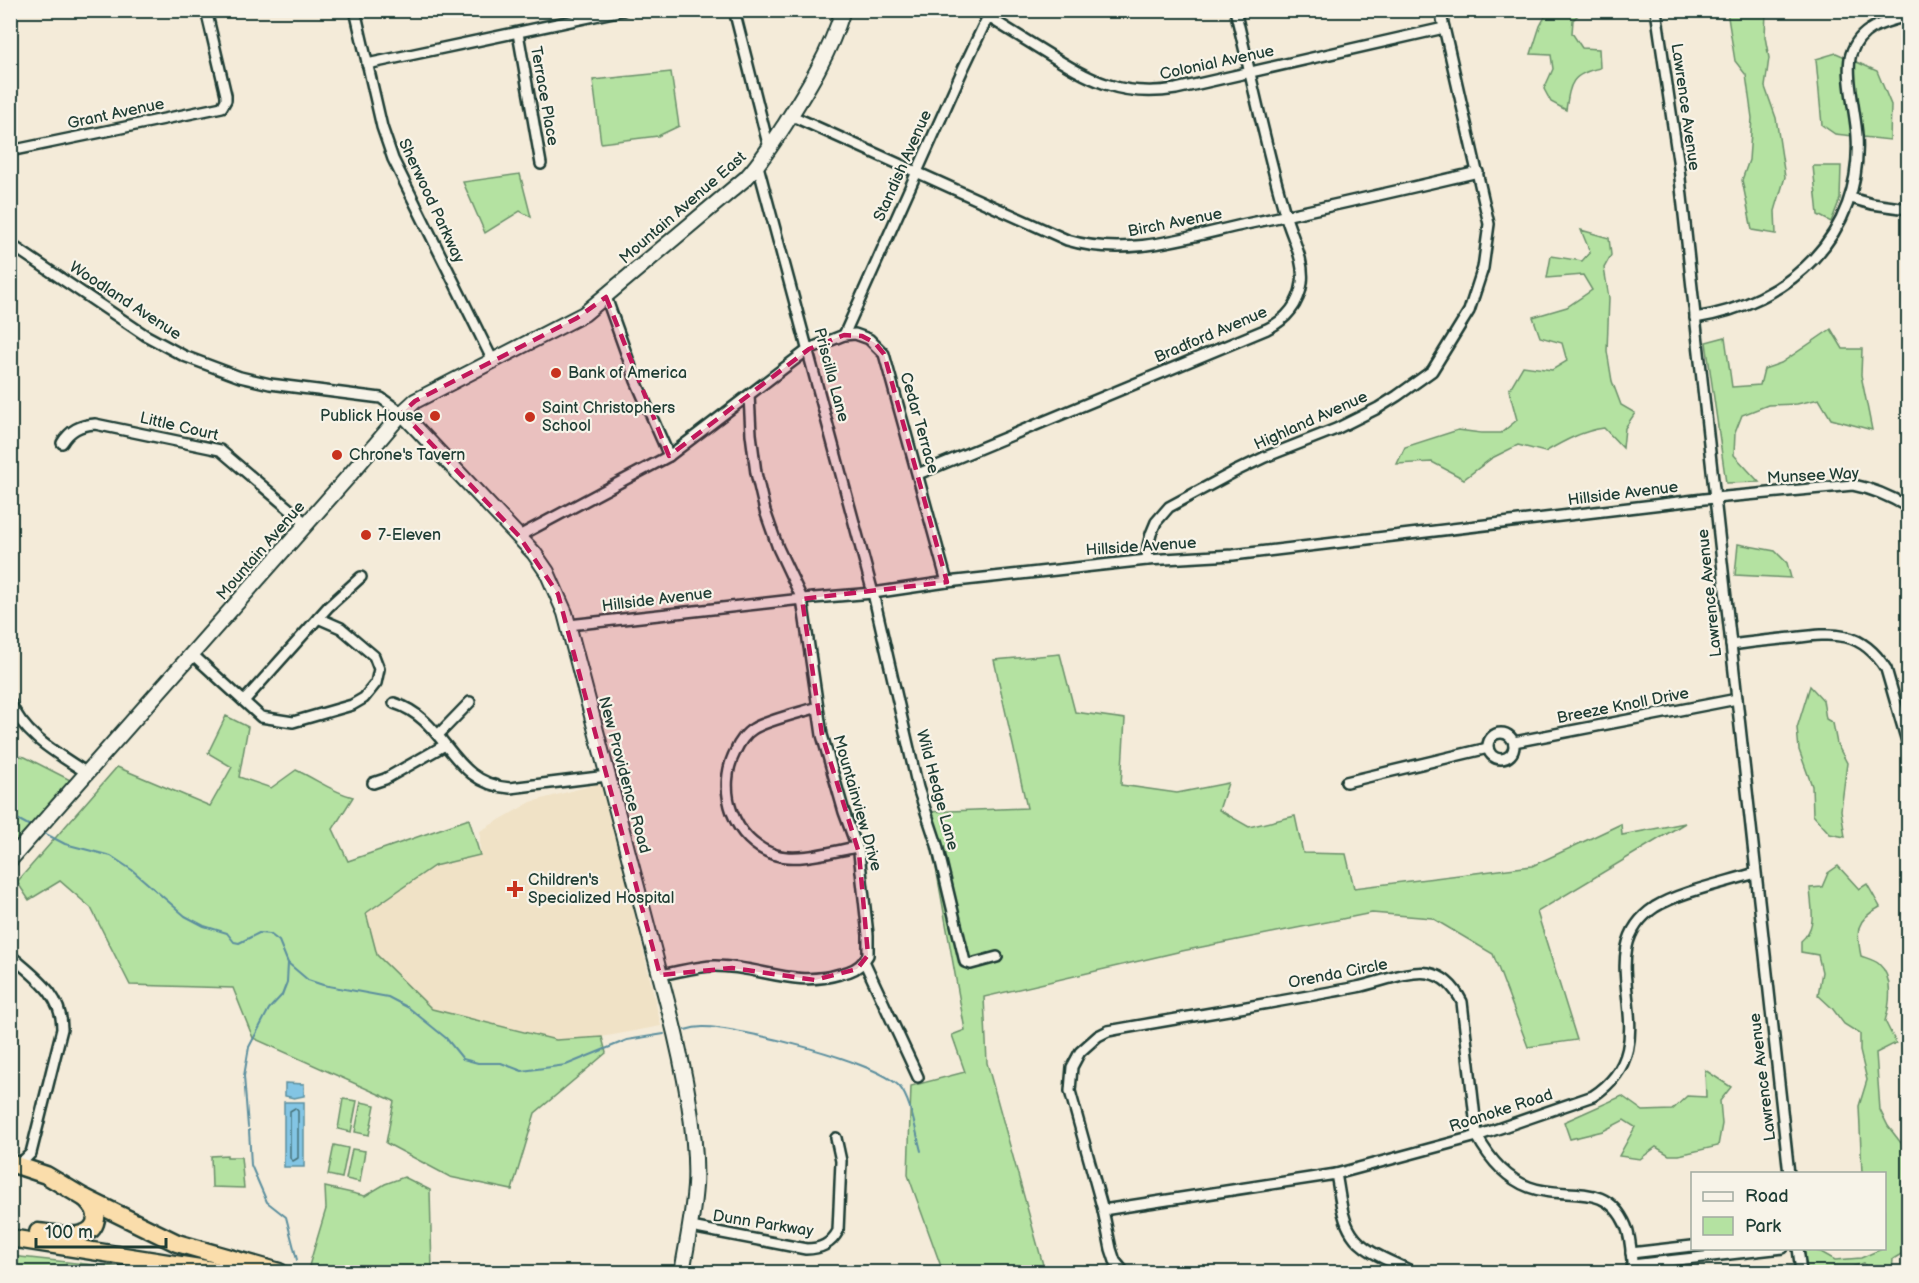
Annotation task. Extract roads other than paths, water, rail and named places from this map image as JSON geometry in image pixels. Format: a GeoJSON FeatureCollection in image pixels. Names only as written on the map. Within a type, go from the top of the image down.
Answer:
{"type":"FeatureCollection","features":[{"type":"Feature","properties":{"kind":"highway"},"geometry":{"type":"LineString","coordinates":[[14,1164],[46,1175],[83,1197],[177,1243],[279,1272]]}},
{"type":"Feature","properties":{"kind":"highway"},"geometry":{"type":"LineString","coordinates":[[10,1233],[21,1230],[76,1235],[89,1231],[95,1223],[96,1214],[92,1205],[83,1197]]}},
{"type":"Feature","properties":{"kind":"highway"},"geometry":{"type":"LineString","coordinates":[[10,1238],[141,1258],[180,1269],[225,1272]]}},
{"type":"Feature","properties":{"kind":"street","name":"Grant Avenue"},"geometry":{"type":"LineString","coordinates":[[10,151],[217,109],[225,104],[226,95],[206,10]]}},
{"type":"Feature","properties":{"kind":"street","name":"Sherwood Parkway"},"geometry":{"type":"LineString","coordinates":[[355,10],[382,127],[393,159],[493,361]]}},
{"type":"Feature","properties":{"kind":"street"},"geometry":{"type":"LineString","coordinates":[[368,64],[518,33],[590,14],[623,10]]}},
{"type":"Feature","properties":{"kind":"street"},"geometry":{"type":"LineString","coordinates":[[734,10],[769,148]]}},
{"type":"Feature","properties":{"kind":"street","name":"Mountain Avenue East"},"geometry":{"type":"LineString","coordinates":[[577,318],[606,297],[758,166],[825,57],[843,10]]}},
{"type":"Feature","properties":{"kind":"street","name":"Colonial Avenue"},"geometry":{"type":"LineString","coordinates":[[977,10],[990,14],[1080,74],[1106,86],[1148,92],[1162,91],[1444,28]]}},
{"type":"Feature","properties":{"kind":"street","name":"Bradford Avenue"},"geometry":{"type":"LineString","coordinates":[[918,474],[1273,326],[1287,315],[1294,305],[1302,282],[1300,259],[1286,216],[1235,10]]}},
{"type":"Feature","properties":{"kind":"street","name":"Highland Avenue"},"geometry":{"type":"LineString","coordinates":[[1148,560],[1151,534],[1156,522],[1169,507],[1264,457],[1336,429],[1378,408],[1432,371],[1468,311],[1483,268],[1489,224],[1440,10]]}},
{"type":"Feature","properties":{"kind":"street","name":"Lawrence Avenue"},"geometry":{"type":"LineString","coordinates":[[1656,10],[1678,160],[1789,1172]]}},
{"type":"Feature","properties":{"kind":"street","name":"Standish Avenue"},"geometry":{"type":"LineString","coordinates":[[844,335],[916,172],[990,14]]}},
{"type":"Feature","properties":{"kind":"street"},"geometry":{"type":"LineString","coordinates":[[1695,318],[1743,307],[1769,295],[1800,273],[1826,245],[1851,198],[1857,177],[1857,136],[1850,77],[1851,54],[1859,39],[1872,27],[1908,16]]}},
{"type":"Feature","properties":{"kind":"street","name":"Terrace Place"},"geometry":{"type":"LineString","coordinates":[[518,33],[541,164]]}},
{"type":"Feature","properties":{"kind":"street","name":"Birch Avenue"},"geometry":{"type":"LineString","coordinates":[[790,115],[1067,240],[1095,247],[1141,246],[1478,172]]}},
{"type":"Feature","properties":{"kind":"street","name":"Priscilla Lane"},"geometry":{"type":"LineString","coordinates":[[758,166],[873,593]]}},
{"type":"Feature","properties":{"kind":"street"},"geometry":{"type":"LineString","coordinates":[[1851,198],[1882,206],[1908,209]]}},
{"type":"Feature","properties":{"kind":"street","name":"Woodland Avenue"},"geometry":{"type":"LineString","coordinates":[[11,246],[145,335],[184,356],[240,377],[270,384],[381,398],[402,413]]}},
{"type":"Feature","properties":{"kind":"street"},"geometry":{"type":"LineString","coordinates":[[606,297],[636,380],[669,456]]}},
{"type":"Feature","properties":{"kind":"street","name":"Mountain Avenue"},"geometry":{"type":"LineString","coordinates":[[10,860],[402,413],[415,401],[577,318]]}},
{"type":"Feature","properties":{"kind":"street"},"geometry":{"type":"LineString","coordinates":[[519,536],[669,456],[809,349],[844,335]]}},
{"type":"Feature","properties":{"kind":"street","name":"Cedar Terrace"},"geometry":{"type":"LineString","coordinates":[[844,335],[862,336],[875,343],[884,354],[947,582]]}},
{"type":"Feature","properties":{"kind":"street","name":"Mountainview Drive"},"geometry":{"type":"LineString","coordinates":[[749,395],[753,453],[765,511],[778,548],[802,599],[822,735],[844,812],[857,847],[863,878],[868,935],[867,955],[864,962]]}},
{"type":"Feature","properties":{"kind":"street","name":"New Providence Road"},"geometry":{"type":"LineString","coordinates":[[402,413],[519,536],[547,572],[569,625],[681,1061],[692,1129],[695,1184],[691,1227],[682,1272]]}},
{"type":"Feature","properties":{"kind":"street","name":"Little Court"},"geometry":{"type":"LineString","coordinates":[[62,443],[66,436],[80,427],[95,424],[220,450],[307,524]]}},
{"type":"Feature","properties":{"kind":"street","name":"Munsee Way"},"geometry":{"type":"LineString","coordinates":[[1714,498],[1852,485],[1879,492],[1908,507]]}},
{"type":"Feature","properties":{"kind":"street","name":"Hillside Avenue"},"geometry":{"type":"LineString","coordinates":[[569,625],[873,593],[947,582],[1148,560],[1233,555],[1714,498]]}},
{"type":"Feature","properties":{"kind":"street"},"geometry":{"type":"LineString","coordinates":[[244,701],[318,618],[361,577]]}},
{"type":"Feature","properties":{"kind":"street","name":"Wild Hedge Lane"},"geometry":{"type":"LineString","coordinates":[[873,593],[918,788],[937,845],[965,962],[971,964],[997,957]]}},
{"type":"Feature","properties":{"kind":"street"},"geometry":{"type":"LineString","coordinates":[[192,654],[261,717],[293,722],[352,705],[364,698],[376,683],[379,669],[374,656],[340,628],[318,618]]}},
{"type":"Feature","properties":{"kind":"street"},"geometry":{"type":"LineString","coordinates":[[1731,645],[1829,633],[1847,636],[1864,644],[1879,658],[1886,669],[1908,745]]}},
{"type":"Feature","properties":{"kind":"street","name":"Breeze Knoll Drive"},"geometry":{"type":"LineString","coordinates":[[1514,742],[1737,699]]}},
{"type":"Feature","properties":{"kind":"street"},"geometry":{"type":"LineString","coordinates":[[10,702],[18,719],[38,740],[87,774]]}},
{"type":"Feature","properties":{"kind":"street"},"geometry":{"type":"LineString","coordinates":[[438,735],[470,702]]}},
{"type":"Feature","properties":{"kind":"street"},"geometry":{"type":"LineString","coordinates":[[394,703],[417,713],[474,777],[496,787],[510,788],[607,776]]}},
{"type":"Feature","properties":{"kind":"street"},"geometry":{"type":"LineString","coordinates":[[818,707],[753,728],[743,739],[732,759],[728,774],[727,789],[731,812],[746,836],[763,850],[776,855],[790,858],[857,847]]}},
{"type":"Feature","properties":{"kind":"street","name":"Breeze Knoll Drive"},"geometry":{"type":"LineString","coordinates":[[1497,733],[1505,733],[1514,742],[1512,754],[1505,759],[1492,756],[1488,748],[1490,739],[1497,733]]}},
{"type":"Feature","properties":{"kind":"street"},"geometry":{"type":"LineString","coordinates":[[373,783],[394,774],[445,745]]}},
{"type":"Feature","properties":{"kind":"street","name":"Breeze Knoll Drive"},"geometry":{"type":"LineString","coordinates":[[1346,782],[1488,748]]}},
{"type":"Feature","properties":{"kind":"street","name":"Roanoke Road"},"geometry":{"type":"LineString","coordinates":[[1103,1210],[1336,1174],[1477,1136],[1586,1099],[1605,1087],[1620,1069],[1627,1055],[1630,1040],[1625,960],[1628,945],[1638,925],[1648,913],[1667,900],[1755,873]]}},
{"type":"Feature","properties":{"kind":"street"},"geometry":{"type":"LineString","coordinates":[[10,955],[50,990],[60,1008],[62,1018],[62,1029],[31,1153],[14,1164]]}},
{"type":"Feature","properties":{"kind":"street"},"geometry":{"type":"LineString","coordinates":[[660,975],[715,966],[787,978],[815,980],[857,969],[864,962],[918,1077]]}},
{"type":"Feature","properties":{"kind":"street","name":"Orenda Circle"},"geometry":{"type":"LineString","coordinates":[[1124,1272],[1115,1261],[1111,1249],[1103,1210],[1072,1100],[1070,1079],[1072,1067],[1088,1043],[1108,1031],[1428,973],[1452,986],[1462,1002],[1477,1136],[1495,1163],[1518,1182],[1539,1190],[1587,1193],[1611,1205],[1626,1225],[1632,1269]]}},
{"type":"Feature","properties":{"kind":"street","name":"Dunn Parkway"},"geometry":{"type":"LineString","coordinates":[[691,1227],[806,1249],[824,1246],[838,1231],[841,1161],[836,1138]]}},
{"type":"Feature","properties":{"kind":"street"},"geometry":{"type":"LineString","coordinates":[[1336,1174],[1345,1217],[1352,1235],[1365,1247],[1413,1272]]}},
{"type":"Feature","properties":{"kind":"street"},"geometry":{"type":"LineString","coordinates":[[1631,1253],[1691,1246]]}},
{"type":"Feature","properties":{"kind":"street"},"geometry":{"type":"LineString","coordinates":[[1632,1269],[1769,1250]]}},
{"type":"Feature","properties":{"kind":"street"},"geometry":{"type":"LineString","coordinates":[[1798,1250],[1801,1272]]}},
{"type":"Feature","properties":{"kind":"street"},"geometry":{"type":"LineString","coordinates":[[141,1258],[155,1272]]}},
{"type":"Feature","properties":{"kind":"water"},"geometry":{"type":"Polygon","coordinates":[[[285,1083],[304,1084],[304,1096],[294,1098],[285,1096],[285,1083]]]}},
{"type":"Feature","properties":{"kind":"water"},"geometry":{"type":"Polygon","coordinates":[[[284,1102],[304,1102],[304,1167],[284,1167],[284,1102]]]}},
{"type":"Feature","properties":{"kind":"waterway"},"geometry":{"type":"LineString","coordinates":[[10,815],[32,827]]}},
{"type":"Feature","properties":{"kind":"waterway"},"geometry":{"type":"LineString","coordinates":[[42,832],[65,844],[111,856],[132,870],[185,916],[204,926],[227,933],[234,942],[239,943],[259,933],[270,934],[279,941],[288,963],[308,980],[388,997],[409,1008],[446,1038],[463,1059],[478,1063],[501,1063],[522,1071],[566,1065],[627,1040],[664,1034]]}},
{"type":"Feature","properties":{"kind":"waterway"},"geometry":{"type":"LineString","coordinates":[[248,1127],[244,1076],[249,1047],[269,1009],[282,995],[287,982],[288,963]]}},
{"type":"Feature","properties":{"kind":"waterway"},"geometry":{"type":"LineString","coordinates":[[685,1030],[701,1027],[775,1039],[836,1056],[885,1076],[899,1086],[907,1099],[921,1151]]}},
{"type":"Feature","properties":{"kind":"waterway"},"geometry":{"type":"LineString","coordinates":[[249,1130],[251,1165],[267,1202],[286,1217],[297,1260]]}},
{"type":"Feature","properties":{"kind":"place","name":"Bank of America"},"geometry":{"type":"Point","coordinates":[556,373]}},
{"type":"Feature","properties":{"kind":"place","name":"Publick House"},"geometry":{"type":"Point","coordinates":[435,416]}},
{"type":"Feature","properties":{"kind":"place","name":"Saint Christophers School"},"geometry":{"type":"Point","coordinates":[530,417]}},
{"type":"Feature","properties":{"kind":"place","name":"Chrone's Tavern"},"geometry":{"type":"Point","coordinates":[337,455]}},
{"type":"Feature","properties":{"kind":"place","name":"7-Eleven"},"geometry":{"type":"Point","coordinates":[366,535]}},
{"type":"Feature","properties":{"kind":"place","name":"Children's Specialized Hospital"},"geometry":{"type":"Point","coordinates":[515,889]}}]}
